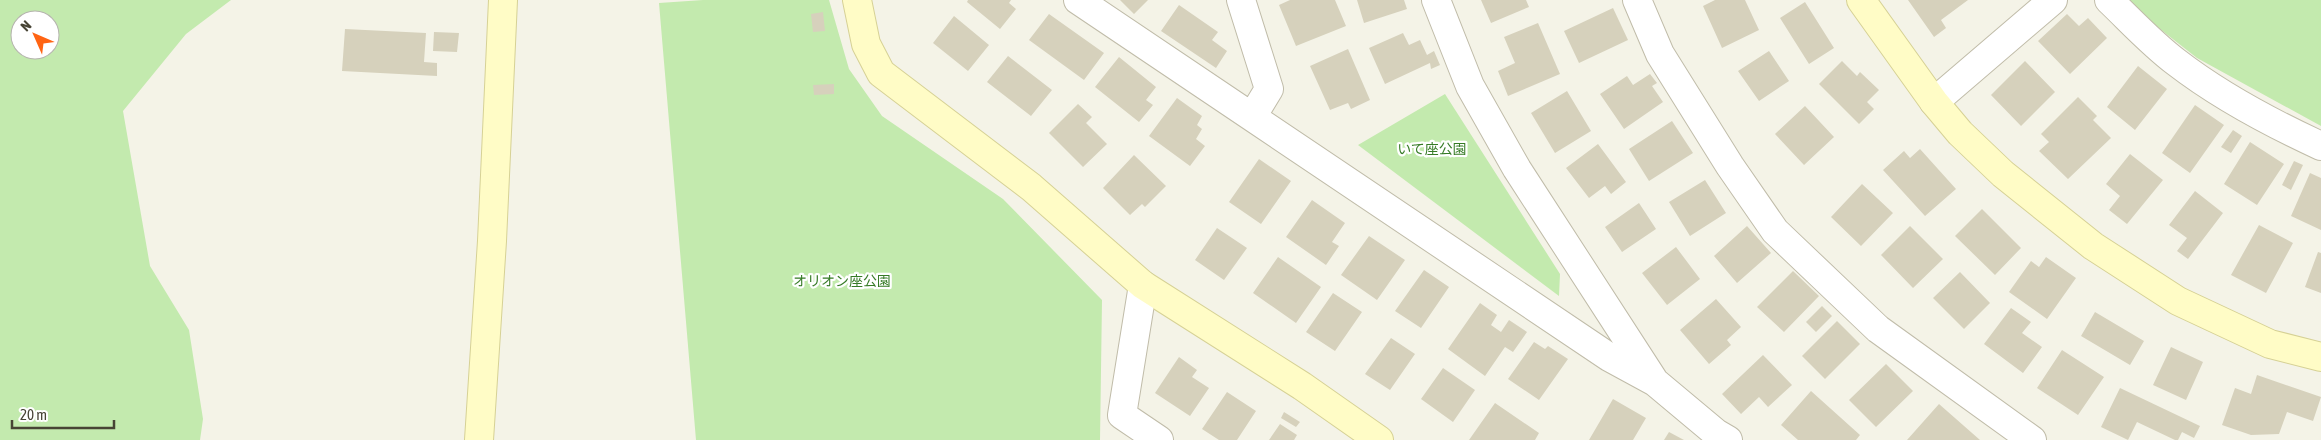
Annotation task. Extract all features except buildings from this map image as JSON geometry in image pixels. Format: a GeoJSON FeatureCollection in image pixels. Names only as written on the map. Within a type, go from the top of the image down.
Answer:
{"type":"FeatureCollection","features":[{"type":"Feature","properties":{"kind":"street"},"geometry":{"type":"LineString","coordinates":[[479,440],[492,241],[503,0]]}},
{"type":"Feature","properties":{"kind":"street"},"geometry":{"type":"LineString","coordinates":[[857,0],[866,44],[881,73],[1031,187],[1143,284],[1302,386],[1378,440]]}},
{"type":"Feature","properties":{"kind":"street"},"geometry":{"type":"LineString","coordinates":[[1078,0],[1609,357],[1655,382],[1716,433],[1728,440]]}},
{"type":"Feature","properties":{"kind":"street"},"geometry":{"type":"LineString","coordinates":[[1241,0],[1268,89],[1252,117]]}},
{"type":"Feature","properties":{"kind":"street"},"geometry":{"type":"LineString","coordinates":[[1436,0],[1470,86],[1517,169],[1655,382]]}},
{"type":"Feature","properties":{"kind":"street"},"geometry":{"type":"LineString","coordinates":[[1637,0],[1660,54],[1730,166],[1775,231],[1878,329],[2032,440]]}},
{"type":"Feature","properties":{"kind":"street"},"geometry":{"type":"LineString","coordinates":[[1862,0],[1934,102],[1960,132],[2003,174],[2093,246],[2178,301],[2270,344],[2321,357]]}},
{"type":"Feature","properties":{"kind":"street"},"geometry":{"type":"LineString","coordinates":[[1934,102],[2053,0]]}},
{"type":"Feature","properties":{"kind":"street"},"geometry":{"type":"LineString","coordinates":[[2109,0],[2175,62],[2232,100],[2288,131],[2321,146]]}},
{"type":"Feature","properties":{"kind":"street"},"geometry":{"type":"LineString","coordinates":[[1143,284],[1122,415],[1159,440]]}},
{"type":"Feature","properties":{"kind":"green space"},"geometry":{"type":"Polygon","coordinates":[[[0,0],[231,0],[186,34],[123,111],[150,266],[189,330],[203,419],[200,440],[0,440],[0,0]]]}},
{"type":"Feature","properties":{"kind":"green space","name":"オリオン座公園"},"geometry":{"type":"Polygon","coordinates":[[[703,0],[829,0],[849,69],[882,116],[1003,199],[1102,300],[1100,440],[696,440],[659,3],[703,0]]]}},
{"type":"Feature","properties":{"kind":"green space"},"geometry":{"type":"Polygon","coordinates":[[[2123,0],[2321,0],[2321,126],[2197,58],[2123,0]]]}},
{"type":"Feature","properties":{"kind":"green space","name":"いて座公園"},"geometry":{"type":"Polygon","coordinates":[[[1445,94],[1560,274],[1559,296],[1358,145],[1445,94]]]}}]}
